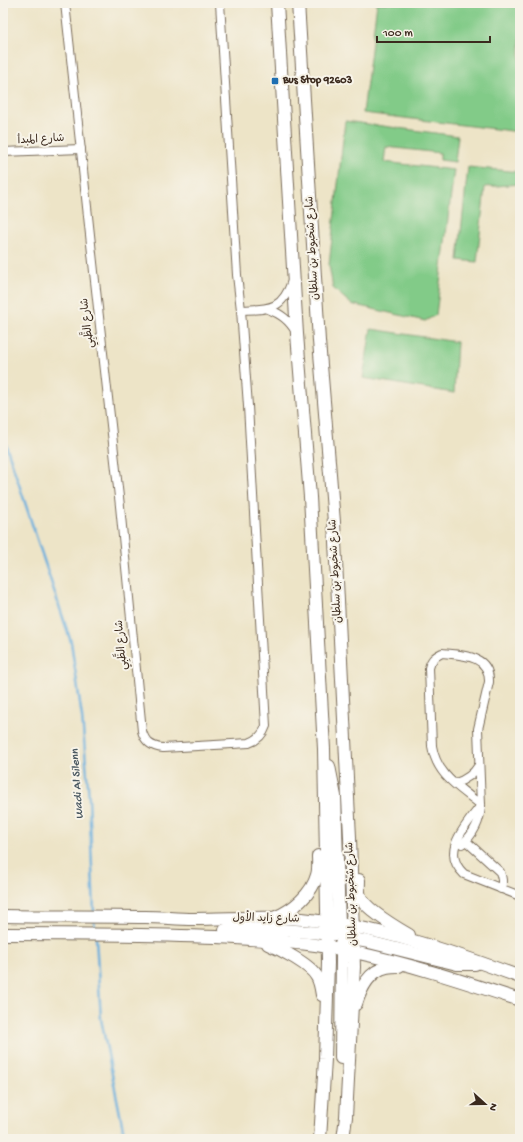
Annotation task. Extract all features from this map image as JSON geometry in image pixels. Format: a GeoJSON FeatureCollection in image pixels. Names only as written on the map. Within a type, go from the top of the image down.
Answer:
{"type":"FeatureCollection","features":[{"type":"Feature","properties":{"kind":"main road","name":"شارع شخبوط بن سلطان"},"geometry":{"type":"LineString","coordinates":[[277,3],[296,334],[310,497],[324,750],[341,936],[354,967],[346,1117],[343,1139]]}},
{"type":"Feature","properties":{"kind":"main road","name":"شارع شخبوط بن سلطان"},"geometry":{"type":"LineString","coordinates":[[298,3],[318,334],[334,522],[350,837],[341,936],[328,947],[327,1021],[320,1139]]}},
{"type":"Feature","properties":{"kind":"main road"},"geometry":{"type":"LineString","coordinates":[[275,917],[299,903],[317,876],[318,783],[324,750]]}},
{"type":"Feature","properties":{"kind":"main road"},"geometry":{"type":"LineString","coordinates":[[350,837],[356,853],[359,892],[363,901],[372,910],[391,924],[432,946]]}},
{"type":"Feature","properties":{"kind":"main road","name":"شارع زايد الأول"},"geometry":{"type":"LineString","coordinates":[[3,916],[146,917],[192,919],[275,917],[302,919],[408,965],[442,974],[520,1000]]}},
{"type":"Feature","properties":{"kind":"main road","name":"شارع زايد الأول"},"geometry":{"type":"LineString","coordinates":[[341,936],[369,929],[432,946],[520,977]]}},
{"type":"Feature","properties":{"kind":"main road"},"geometry":{"type":"LineString","coordinates":[[195,936],[205,932],[223,930],[282,930],[341,936],[448,962],[467,964],[482,963]]}},
{"type":"Feature","properties":{"kind":"main road","name":"شارع زايد الأول"},"geometry":{"type":"LineString","coordinates":[[3,934],[195,936],[328,947]]}},
{"type":"Feature","properties":{"kind":"main road"},"geometry":{"type":"LineString","coordinates":[[341,936],[341,1059],[346,1117]]}},
{"type":"Feature","properties":{"kind":"main road"},"geometry":{"type":"LineString","coordinates":[[257,940],[292,956],[315,973],[319,981],[327,1021]]}},
{"type":"Feature","properties":{"kind":"main road"},"geometry":{"type":"LineString","coordinates":[[351,1018],[359,994],[367,979],[378,970],[386,967],[408,965]]}},
{"type":"Feature","properties":{"kind":"street","name":"شارع الظَّبِي"},"geometry":{"type":"LineString","coordinates":[[65,3],[120,506],[142,731],[147,741],[157,748],[249,743],[260,737],[266,726],[248,406],[237,275],[220,3]]}},
{"type":"Feature","properties":{"kind":"street","name":"شارع المبدأ"},"geometry":{"type":"LineString","coordinates":[[3,152],[81,149]]}},
{"type":"Feature","properties":{"kind":"street"},"geometry":{"type":"LineString","coordinates":[[268,309],[278,303],[285,296],[293,278]]}},
{"type":"Feature","properties":{"kind":"street"},"geometry":{"type":"LineString","coordinates":[[241,310],[268,309],[277,312],[292,325],[296,334]]}},
{"type":"Feature","properties":{"kind":"street"},"geometry":{"type":"LineString","coordinates":[[454,848],[466,841],[476,828],[479,821],[481,806],[478,729],[489,682],[489,676],[484,664],[479,660],[442,653],[431,661],[429,668],[432,746],[434,754],[444,775],[481,806]]}},
{"type":"Feature","properties":{"kind":"street"},"geometry":{"type":"LineString","coordinates":[[455,783],[469,777],[475,772],[479,765]]}},
{"type":"Feature","properties":{"kind":"street"},"geometry":{"type":"LineString","coordinates":[[481,806],[460,835],[454,848],[453,856],[455,863],[458,869],[464,874],[520,896]]}},
{"type":"Feature","properties":{"kind":"street"},"geometry":{"type":"LineString","coordinates":[[466,841],[500,872],[503,883],[501,889]]}},
{"type":"Feature","properties":{"kind":"green space"},"geometry":{"type":"Polygon","coordinates":[[[377,3],[520,3],[520,132],[363,113],[377,3]]]}},
{"type":"Feature","properties":{"kind":"green space"},"geometry":{"type":"Polygon","coordinates":[[[345,121],[458,136],[455,162],[440,160],[440,153],[386,147],[384,162],[454,170],[436,315],[425,321],[351,304],[333,288],[329,265],[345,121]]]}},
{"type":"Feature","properties":{"kind":"green space"},"geometry":{"type":"Polygon","coordinates":[[[468,167],[520,172],[520,184],[485,187],[477,262],[458,260],[468,167]]]}},
{"type":"Feature","properties":{"kind":"green space"},"geometry":{"type":"Polygon","coordinates":[[[371,329],[457,342],[454,393],[363,378],[371,329]]]}},
{"type":"Feature","properties":{"kind":"waterway","name":"Wadi Al Silenn"},"geometry":{"type":"LineString","coordinates":[[3,436],[71,642],[82,717],[89,798],[94,913]]}},
{"type":"Feature","properties":{"kind":"waterway","name":"Wadi Al Silenn"},"geometry":{"type":"LineString","coordinates":[[94,920],[95,931]]}},
{"type":"Feature","properties":{"kind":"waterway","name":"Wadi Al Silenn"},"geometry":{"type":"LineString","coordinates":[[96,938],[101,1019],[125,1139]]}},
{"type":"Feature","properties":{"kind":"place","name":"Bus Stop 92603"},"geometry":{"type":"Point","coordinates":[275,81]}}]}
